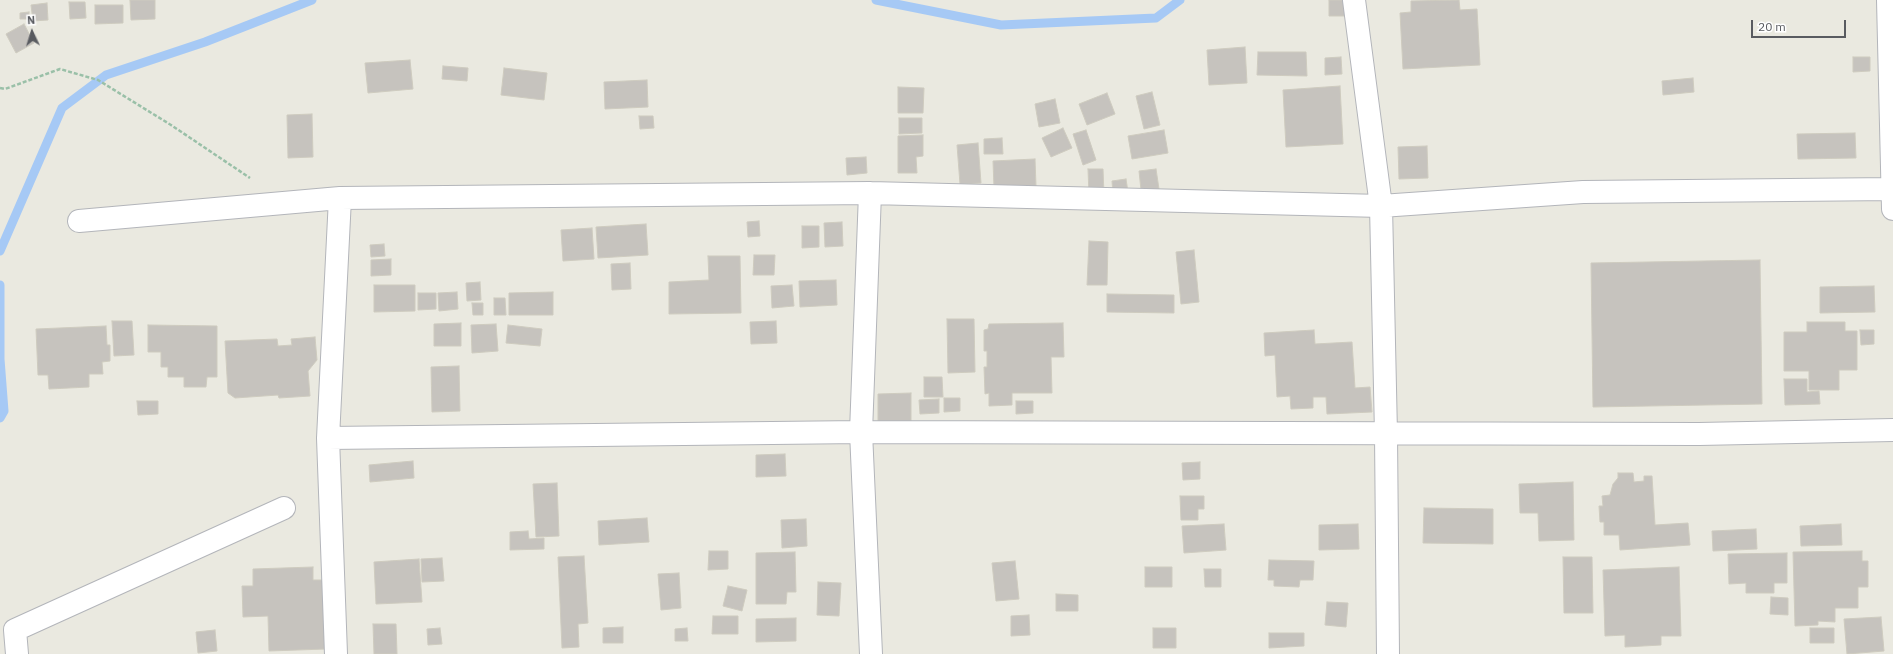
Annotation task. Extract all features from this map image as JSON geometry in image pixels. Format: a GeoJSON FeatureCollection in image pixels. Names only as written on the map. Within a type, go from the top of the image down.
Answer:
{"type":"FeatureCollection","features":[{"type":"Feature","properties":{"kind":"street"},"geometry":{"type":"LineString","coordinates":[[1354,0],[1381,206],[1386,434],[1388,654]]}},
{"type":"Feature","properties":{"kind":"street"},"geometry":{"type":"LineString","coordinates":[[79,221],[340,198],[870,193],[1381,206],[1583,192],[1893,196],[1888,0]]}},
{"type":"Feature","properties":{"kind":"street"},"geometry":{"type":"LineString","coordinates":[[870,193],[861,432],[871,654]]}},
{"type":"Feature","properties":{"kind":"street"},"geometry":{"type":"LineString","coordinates":[[336,654],[328,438],[340,198]]}},
{"type":"Feature","properties":{"kind":"street"},"geometry":{"type":"LineString","coordinates":[[328,438],[861,432],[1699,434],[1893,430]]}},
{"type":"Feature","properties":{"kind":"street"},"geometry":{"type":"LineString","coordinates":[[17,654],[15,630],[284,508]]}},
{"type":"Feature","properties":{"kind":"path"},"geometry":{"type":"LineString","coordinates":[[0,88],[5,89],[60,69],[98,80],[221,158],[282,202]]}},
{"type":"Feature","properties":{"kind":"building"},"geometry":{"type":"Polygon","coordinates":[[[130,0],[155,0],[155,19],[131,20],[130,0]]]}},
{"type":"Feature","properties":{"kind":"building"},"geometry":{"type":"Polygon","coordinates":[[[1329,0],[1345,0],[1345,16],[1329,16],[1329,0]]]}},
{"type":"Feature","properties":{"kind":"building"},"geometry":{"type":"Polygon","coordinates":[[[1459,0],[1460,10],[1477,9],[1480,65],[1403,69],[1400,13],[1411,12],[1411,1],[1459,0]]]}},
{"type":"Feature","properties":{"kind":"building"},"geometry":{"type":"Polygon","coordinates":[[[69,2],[85,2],[86,18],[70,19],[69,2]]]}},
{"type":"Feature","properties":{"kind":"building"},"geometry":{"type":"Polygon","coordinates":[[[47,3],[48,20],[33,21],[31,5],[47,3]]]}},
{"type":"Feature","properties":{"kind":"building"},"geometry":{"type":"Polygon","coordinates":[[[95,5],[123,5],[123,23],[95,24],[95,5]]]}},
{"type":"Feature","properties":{"kind":"building"},"geometry":{"type":"Polygon","coordinates":[[[29,12],[29,19],[20,19],[20,13],[29,12]]]}},
{"type":"Feature","properties":{"kind":"building"},"geometry":{"type":"Polygon","coordinates":[[[24,24],[34,43],[16,53],[6,34],[24,24]]]}},
{"type":"Feature","properties":{"kind":"building"},"geometry":{"type":"Polygon","coordinates":[[[1245,47],[1247,83],[1209,85],[1207,50],[1245,47]]]}},
{"type":"Feature","properties":{"kind":"building"},"geometry":{"type":"Polygon","coordinates":[[[1258,52],[1306,52],[1307,76],[1257,75],[1258,52]]]}},
{"type":"Feature","properties":{"kind":"building"},"geometry":{"type":"Polygon","coordinates":[[[1341,57],[1342,74],[1325,75],[1325,58],[1341,57]]]}},
{"type":"Feature","properties":{"kind":"building"},"geometry":{"type":"Polygon","coordinates":[[[1853,57],[1870,57],[1870,71],[1853,72],[1853,57]]]}},
{"type":"Feature","properties":{"kind":"building"},"geometry":{"type":"Polygon","coordinates":[[[410,60],[413,89],[368,93],[365,63],[410,60]]]}},
{"type":"Feature","properties":{"kind":"building"},"geometry":{"type":"Polygon","coordinates":[[[443,66],[468,68],[467,81],[442,79],[443,66]]]}},
{"type":"Feature","properties":{"kind":"building"},"geometry":{"type":"Polygon","coordinates":[[[504,68],[547,73],[544,100],[501,95],[504,68]]]}},
{"type":"Feature","properties":{"kind":"building"},"geometry":{"type":"Polygon","coordinates":[[[1693,78],[1694,92],[1663,95],[1662,81],[1693,78]]]}},
{"type":"Feature","properties":{"kind":"building"},"geometry":{"type":"Polygon","coordinates":[[[647,80],[648,107],[605,109],[604,82],[647,80]]]}},
{"type":"Feature","properties":{"kind":"building"},"geometry":{"type":"Polygon","coordinates":[[[1340,86],[1343,144],[1286,147],[1283,90],[1340,86]]]}},
{"type":"Feature","properties":{"kind":"building"},"geometry":{"type":"Polygon","coordinates":[[[898,87],[924,88],[923,113],[898,113],[898,87]]]}},
{"type":"Feature","properties":{"kind":"building"},"geometry":{"type":"Polygon","coordinates":[[[1152,92],[1160,125],[1144,129],[1136,96],[1152,92]]]}},
{"type":"Feature","properties":{"kind":"building"},"geometry":{"type":"Polygon","coordinates":[[[1107,93],[1115,114],[1087,125],[1079,104],[1107,93]]]}},
{"type":"Feature","properties":{"kind":"building"},"geometry":{"type":"Polygon","coordinates":[[[1055,99],[1060,123],[1039,127],[1035,104],[1055,99]]]}},
{"type":"Feature","properties":{"kind":"building"},"geometry":{"type":"Polygon","coordinates":[[[312,114],[313,157],[288,158],[287,115],[312,114]]]}},
{"type":"Feature","properties":{"kind":"building"},"geometry":{"type":"Polygon","coordinates":[[[639,116],[653,116],[654,128],[640,129],[639,116]]]}},
{"type":"Feature","properties":{"kind":"building"},"geometry":{"type":"Polygon","coordinates":[[[899,118],[922,118],[922,133],[899,134],[899,118]]]}},
{"type":"Feature","properties":{"kind":"building"},"geometry":{"type":"Polygon","coordinates":[[[1063,128],[1072,148],[1051,157],[1042,138],[1063,128]]]}},
{"type":"Feature","properties":{"kind":"building"},"geometry":{"type":"Polygon","coordinates":[[[1086,130],[1096,160],[1083,165],[1073,134],[1086,130]]]}},
{"type":"Feature","properties":{"kind":"building"},"geometry":{"type":"Polygon","coordinates":[[[1164,130],[1168,153],[1132,159],[1128,136],[1164,130]]]}},
{"type":"Feature","properties":{"kind":"building"},"geometry":{"type":"Polygon","coordinates":[[[1855,133],[1856,158],[1798,159],[1797,134],[1855,133]]]}},
{"type":"Feature","properties":{"kind":"building"},"geometry":{"type":"Polygon","coordinates":[[[923,135],[923,156],[916,157],[917,173],[898,173],[898,136],[923,135]]]}},
{"type":"Feature","properties":{"kind":"building"},"geometry":{"type":"Polygon","coordinates":[[[1002,138],[1003,154],[984,154],[984,139],[1002,138]]]}},
{"type":"Feature","properties":{"kind":"building"},"geometry":{"type":"Polygon","coordinates":[[[978,143],[981,183],[960,184],[957,145],[978,143]]]}},
{"type":"Feature","properties":{"kind":"building"},"geometry":{"type":"Polygon","coordinates":[[[1427,146],[1428,178],[1399,179],[1398,147],[1427,146]]]}},
{"type":"Feature","properties":{"kind":"building"},"geometry":{"type":"Polygon","coordinates":[[[866,157],[867,173],[847,175],[846,158],[866,157]]]}},
{"type":"Feature","properties":{"kind":"building"},"geometry":{"type":"Polygon","coordinates":[[[1035,159],[1036,186],[994,188],[993,161],[1035,159]]]}},
{"type":"Feature","properties":{"kind":"building"},"geometry":{"type":"Polygon","coordinates":[[[1088,169],[1103,169],[1104,195],[1089,196],[1088,169]]]}},
{"type":"Feature","properties":{"kind":"building"},"geometry":{"type":"Polygon","coordinates":[[[1156,169],[1159,189],[1141,190],[1139,171],[1156,169]]]}},
{"type":"Feature","properties":{"kind":"building"},"geometry":{"type":"Polygon","coordinates":[[[1126,179],[1128,192],[1113,194],[1112,181],[1126,179]]]}},
{"type":"Feature","properties":{"kind":"building"},"geometry":{"type":"Polygon","coordinates":[[[759,221],[760,236],[748,237],[747,222],[759,221]]]}},
{"type":"Feature","properties":{"kind":"building"},"geometry":{"type":"Polygon","coordinates":[[[842,222],[843,246],[825,247],[824,223],[842,222]]]}},
{"type":"Feature","properties":{"kind":"building"},"geometry":{"type":"Polygon","coordinates":[[[646,224],[648,255],[598,258],[596,227],[646,224]]]}},
{"type":"Feature","properties":{"kind":"building"},"geometry":{"type":"Polygon","coordinates":[[[802,226],[819,226],[819,247],[802,248],[802,226]]]}},
{"type":"Feature","properties":{"kind":"building"},"geometry":{"type":"Polygon","coordinates":[[[592,228],[594,259],[563,261],[561,230],[592,228]]]}},
{"type":"Feature","properties":{"kind":"building"},"geometry":{"type":"Polygon","coordinates":[[[1089,241],[1108,242],[1107,285],[1087,285],[1089,241]]]}},
{"type":"Feature","properties":{"kind":"building"},"geometry":{"type":"Polygon","coordinates":[[[384,244],[385,256],[371,257],[370,245],[384,244]]]}},
{"type":"Feature","properties":{"kind":"building"},"geometry":{"type":"Polygon","coordinates":[[[1194,250],[1199,302],[1181,304],[1176,252],[1194,250]]]}},
{"type":"Feature","properties":{"kind":"building"},"geometry":{"type":"Polygon","coordinates":[[[754,255],[775,255],[774,275],[753,275],[754,255]]]}},
{"type":"Feature","properties":{"kind":"building"},"geometry":{"type":"Polygon","coordinates":[[[708,256],[740,256],[741,313],[669,314],[669,282],[709,280],[708,256]]]}},
{"type":"Feature","properties":{"kind":"building"},"geometry":{"type":"Polygon","coordinates":[[[391,259],[391,275],[371,276],[371,260],[391,259]]]}},
{"type":"Feature","properties":{"kind":"building"},"geometry":{"type":"Polygon","coordinates":[[[1760,260],[1762,404],[1593,407],[1591,263],[1760,260]]]}},
{"type":"Feature","properties":{"kind":"building"},"geometry":{"type":"Polygon","coordinates":[[[630,263],[631,289],[612,290],[611,264],[630,263]]]}},
{"type":"Feature","properties":{"kind":"building"},"geometry":{"type":"Polygon","coordinates":[[[836,280],[837,305],[800,307],[799,281],[836,280]]]}},
{"type":"Feature","properties":{"kind":"building"},"geometry":{"type":"Polygon","coordinates":[[[480,282],[481,300],[467,301],[466,283],[480,282]]]}},
{"type":"Feature","properties":{"kind":"building"},"geometry":{"type":"Polygon","coordinates":[[[374,285],[415,285],[415,311],[374,312],[374,285]]]}},
{"type":"Feature","properties":{"kind":"building"},"geometry":{"type":"Polygon","coordinates":[[[792,285],[794,306],[772,308],[771,286],[792,285]]]}},
{"type":"Feature","properties":{"kind":"building"},"geometry":{"type":"Polygon","coordinates":[[[1874,286],[1875,312],[1820,313],[1820,287],[1874,286]]]}},
{"type":"Feature","properties":{"kind":"building"},"geometry":{"type":"Polygon","coordinates":[[[457,292],[458,309],[439,311],[438,293],[457,292]]]}},
{"type":"Feature","properties":{"kind":"building"},"geometry":{"type":"Polygon","coordinates":[[[553,292],[553,315],[509,315],[509,293],[553,292]]]}},
{"type":"Feature","properties":{"kind":"building"},"geometry":{"type":"Polygon","coordinates":[[[418,293],[436,293],[436,309],[418,310],[418,293]]]}},
{"type":"Feature","properties":{"kind":"building"},"geometry":{"type":"Polygon","coordinates":[[[1107,294],[1174,295],[1174,313],[1107,312],[1107,294]]]}},
{"type":"Feature","properties":{"kind":"building"},"geometry":{"type":"Polygon","coordinates":[[[494,298],[505,298],[506,315],[494,315],[494,298]]]}},
{"type":"Feature","properties":{"kind":"building"},"geometry":{"type":"Polygon","coordinates":[[[472,303],[483,303],[483,315],[473,315],[472,303]]]}},
{"type":"Feature","properties":{"kind":"building"},"geometry":{"type":"Polygon","coordinates":[[[947,319],[974,319],[975,372],[948,373],[947,319]]]}},
{"type":"Feature","properties":{"kind":"building"},"geometry":{"type":"Polygon","coordinates":[[[112,321],[132,321],[134,355],[114,356],[112,321]]]}},
{"type":"Feature","properties":{"kind":"building"},"geometry":{"type":"Polygon","coordinates":[[[776,321],[777,343],[751,344],[750,322],[776,321]]]}},
{"type":"Feature","properties":{"kind":"building"},"geometry":{"type":"Polygon","coordinates":[[[1807,322],[1845,322],[1845,331],[1857,331],[1857,370],[1839,370],[1839,390],[1809,390],[1809,371],[1784,371],[1784,332],[1807,332],[1807,322]]]}},
{"type":"Feature","properties":{"kind":"building"},"geometry":{"type":"Polygon","coordinates":[[[461,323],[461,346],[434,346],[434,324],[461,323]]]}},
{"type":"Feature","properties":{"kind":"building"},"geometry":{"type":"Polygon","coordinates":[[[1063,323],[1064,357],[1051,357],[1052,393],[1012,393],[1012,405],[989,406],[989,393],[985,394],[984,367],[987,367],[987,351],[984,351],[984,330],[988,329],[989,324],[1063,323]]]}},
{"type":"Feature","properties":{"kind":"building"},"geometry":{"type":"Polygon","coordinates":[[[496,324],[498,351],[472,353],[471,325],[496,324]]]}},
{"type":"Feature","properties":{"kind":"building"},"geometry":{"type":"Polygon","coordinates":[[[148,325],[217,326],[217,377],[207,377],[206,387],[184,387],[184,377],[168,377],[168,367],[161,367],[161,352],[148,352],[148,325]]]}},
{"type":"Feature","properties":{"kind":"building"},"geometry":{"type":"Polygon","coordinates":[[[508,325],[542,329],[540,346],[506,343],[508,325]]]}},
{"type":"Feature","properties":{"kind":"building"},"geometry":{"type":"Polygon","coordinates":[[[106,326],[107,345],[110,345],[110,361],[102,362],[103,374],[89,374],[89,387],[49,389],[48,375],[38,375],[36,329],[106,326]]]}},
{"type":"Feature","properties":{"kind":"building"},"geometry":{"type":"Polygon","coordinates":[[[1314,330],[1315,344],[1352,342],[1355,388],[1370,387],[1372,412],[1327,414],[1326,397],[1313,397],[1313,408],[1291,409],[1290,396],[1277,397],[1275,355],[1265,356],[1264,333],[1314,330]]]}},
{"type":"Feature","properties":{"kind":"building"},"geometry":{"type":"Polygon","coordinates":[[[1860,330],[1874,330],[1874,344],[1861,345],[1860,330]]]}},
{"type":"Feature","properties":{"kind":"building"},"geometry":{"type":"Polygon","coordinates":[[[315,337],[317,360],[308,371],[310,396],[279,398],[278,395],[235,398],[228,393],[225,341],[277,339],[278,346],[292,345],[291,339],[315,337]]]}},
{"type":"Feature","properties":{"kind":"building"},"geometry":{"type":"Polygon","coordinates":[[[459,366],[460,411],[432,412],[431,367],[459,366]]]}},
{"type":"Feature","properties":{"kind":"building"},"geometry":{"type":"Polygon","coordinates":[[[924,377],[942,377],[943,397],[924,397],[924,377]]]}},
{"type":"Feature","properties":{"kind":"building"},"geometry":{"type":"Polygon","coordinates":[[[1784,379],[1807,379],[1807,392],[1819,391],[1820,404],[1785,405],[1784,379]]]}},
{"type":"Feature","properties":{"kind":"building"},"geometry":{"type":"Polygon","coordinates":[[[911,393],[911,421],[878,421],[878,394],[911,393]]]}},
{"type":"Feature","properties":{"kind":"building"},"geometry":{"type":"Polygon","coordinates":[[[944,398],[960,398],[960,411],[944,412],[944,398]]]}},
{"type":"Feature","properties":{"kind":"building"},"geometry":{"type":"Polygon","coordinates":[[[939,399],[939,413],[920,414],[919,400],[939,399]]]}},
{"type":"Feature","properties":{"kind":"building"},"geometry":{"type":"Polygon","coordinates":[[[137,401],[158,401],[158,414],[138,415],[137,401]]]}},
{"type":"Feature","properties":{"kind":"building"},"geometry":{"type":"Polygon","coordinates":[[[1016,401],[1033,401],[1033,413],[1016,414],[1016,401]]]}},
{"type":"Feature","properties":{"kind":"building"},"geometry":{"type":"Polygon","coordinates":[[[785,454],[786,476],[756,477],[756,455],[785,454]]]}},
{"type":"Feature","properties":{"kind":"building"},"geometry":{"type":"Polygon","coordinates":[[[413,461],[414,478],[370,482],[369,465],[413,461]]]}},
{"type":"Feature","properties":{"kind":"building"},"geometry":{"type":"Polygon","coordinates":[[[1200,462],[1200,479],[1183,480],[1182,463],[1200,462]]]}},
{"type":"Feature","properties":{"kind":"building"},"geometry":{"type":"Polygon","coordinates":[[[1618,473],[1633,473],[1634,482],[1644,481],[1644,476],[1652,476],[1655,525],[1688,523],[1690,545],[1620,550],[1619,535],[1604,535],[1604,522],[1600,522],[1599,506],[1603,506],[1602,496],[1610,495],[1613,484],[1618,478],[1618,473]]]}},
{"type":"Feature","properties":{"kind":"building"},"geometry":{"type":"Polygon","coordinates":[[[1573,482],[1574,540],[1539,541],[1538,513],[1520,513],[1519,484],[1573,482]]]}},
{"type":"Feature","properties":{"kind":"building"},"geometry":{"type":"Polygon","coordinates":[[[557,483],[559,536],[536,537],[533,484],[557,483]]]}},
{"type":"Feature","properties":{"kind":"building"},"geometry":{"type":"Polygon","coordinates":[[[1180,496],[1204,496],[1204,509],[1198,509],[1198,520],[1181,520],[1180,496]]]}},
{"type":"Feature","properties":{"kind":"building"},"geometry":{"type":"Polygon","coordinates":[[[1424,508],[1493,509],[1493,544],[1423,543],[1424,508]]]}},
{"type":"Feature","properties":{"kind":"building"},"geometry":{"type":"Polygon","coordinates":[[[647,518],[649,542],[599,545],[598,521],[647,518]]]}},
{"type":"Feature","properties":{"kind":"building"},"geometry":{"type":"Polygon","coordinates":[[[806,519],[807,546],[782,548],[781,520],[806,519]]]}},
{"type":"Feature","properties":{"kind":"building"},"geometry":{"type":"Polygon","coordinates":[[[1224,524],[1226,550],[1184,553],[1182,526],[1224,524]]]}},
{"type":"Feature","properties":{"kind":"building"},"geometry":{"type":"Polygon","coordinates":[[[1358,524],[1359,549],[1319,550],[1319,525],[1358,524]]]}},
{"type":"Feature","properties":{"kind":"building"},"geometry":{"type":"Polygon","coordinates":[[[1841,524],[1842,545],[1801,546],[1800,526],[1841,524]]]}},
{"type":"Feature","properties":{"kind":"building"},"geometry":{"type":"Polygon","coordinates":[[[1756,529],[1757,549],[1713,551],[1712,531],[1756,529]]]}},
{"type":"Feature","properties":{"kind":"building"},"geometry":{"type":"Polygon","coordinates":[[[528,531],[529,539],[544,538],[544,549],[510,550],[510,532],[528,531]]]}},
{"type":"Feature","properties":{"kind":"building"},"geometry":{"type":"Polygon","coordinates":[[[709,551],[728,551],[728,569],[708,570],[709,551]]]}},
{"type":"Feature","properties":{"kind":"building"},"geometry":{"type":"Polygon","coordinates":[[[1862,551],[1862,561],[1868,561],[1868,587],[1858,587],[1858,608],[1835,608],[1835,622],[1818,621],[1818,625],[1795,626],[1793,552],[1862,551]]]}},
{"type":"Feature","properties":{"kind":"building"},"geometry":{"type":"Polygon","coordinates":[[[795,552],[796,592],[787,592],[786,604],[756,604],[756,553],[795,552]]]}},
{"type":"Feature","properties":{"kind":"building"},"geometry":{"type":"Polygon","coordinates":[[[1787,553],[1787,583],[1774,583],[1774,593],[1746,593],[1746,583],[1729,584],[1728,554],[1787,553]]]}},
{"type":"Feature","properties":{"kind":"building"},"geometry":{"type":"Polygon","coordinates":[[[584,556],[588,623],[578,624],[579,647],[562,648],[558,557],[584,556]]]}},
{"type":"Feature","properties":{"kind":"building"},"geometry":{"type":"Polygon","coordinates":[[[1563,557],[1592,557],[1593,613],[1564,613],[1563,557]]]}},
{"type":"Feature","properties":{"kind":"building"},"geometry":{"type":"Polygon","coordinates":[[[442,558],[444,581],[422,582],[421,559],[442,558]]]}},
{"type":"Feature","properties":{"kind":"building"},"geometry":{"type":"Polygon","coordinates":[[[419,559],[422,602],[376,604],[374,562],[419,559]]]}},
{"type":"Feature","properties":{"kind":"building"},"geometry":{"type":"Polygon","coordinates":[[[1269,560],[1314,561],[1313,580],[1300,580],[1299,587],[1274,586],[1274,580],[1268,580],[1269,560]]]}},
{"type":"Feature","properties":{"kind":"building"},"geometry":{"type":"Polygon","coordinates":[[[1015,561],[1019,599],[996,601],[992,563],[1015,561]]]}},
{"type":"Feature","properties":{"kind":"building"},"geometry":{"type":"Polygon","coordinates":[[[313,567],[313,580],[323,580],[326,649],[269,651],[268,616],[243,617],[242,586],[253,586],[253,569],[313,567]]]}},
{"type":"Feature","properties":{"kind":"building"},"geometry":{"type":"Polygon","coordinates":[[[1145,567],[1172,567],[1172,587],[1145,587],[1145,567]]]}},
{"type":"Feature","properties":{"kind":"building"},"geometry":{"type":"Polygon","coordinates":[[[1679,567],[1681,636],[1661,636],[1661,645],[1625,647],[1625,635],[1605,636],[1603,570],[1679,567]]]}},
{"type":"Feature","properties":{"kind":"building"},"geometry":{"type":"Polygon","coordinates":[[[1204,569],[1221,569],[1221,587],[1205,587],[1204,569]]]}},
{"type":"Feature","properties":{"kind":"building"},"geometry":{"type":"Polygon","coordinates":[[[679,573],[681,608],[661,610],[658,574],[679,573]]]}},
{"type":"Feature","properties":{"kind":"building"},"geometry":{"type":"Polygon","coordinates":[[[818,582],[841,583],[839,616],[817,615],[818,582]]]}},
{"type":"Feature","properties":{"kind":"building"},"geometry":{"type":"Polygon","coordinates":[[[728,586],[747,590],[742,611],[723,606],[728,586]]]}},
{"type":"Feature","properties":{"kind":"building"},"geometry":{"type":"Polygon","coordinates":[[[1056,594],[1078,595],[1078,611],[1056,611],[1056,594]]]}},
{"type":"Feature","properties":{"kind":"building"},"geometry":{"type":"Polygon","coordinates":[[[1771,597],[1788,598],[1788,615],[1770,614],[1771,597]]]}},
{"type":"Feature","properties":{"kind":"building"},"geometry":{"type":"Polygon","coordinates":[[[1327,602],[1348,603],[1346,627],[1325,625],[1327,602]]]}},
{"type":"Feature","properties":{"kind":"building"},"geometry":{"type":"Polygon","coordinates":[[[1029,615],[1030,635],[1011,636],[1011,616],[1029,615]]]}},
{"type":"Feature","properties":{"kind":"building"},"geometry":{"type":"Polygon","coordinates":[[[713,616],[738,616],[738,634],[712,634],[713,616]]]}},
{"type":"Feature","properties":{"kind":"building"},"geometry":{"type":"Polygon","coordinates":[[[1881,617],[1884,651],[1847,654],[1844,619],[1881,617]]]}},
{"type":"Feature","properties":{"kind":"building"},"geometry":{"type":"Polygon","coordinates":[[[796,618],[796,641],[756,642],[756,619],[796,618]]]}},
{"type":"Feature","properties":{"kind":"building"},"geometry":{"type":"Polygon","coordinates":[[[373,624],[396,624],[397,654],[374,654],[373,624]]]}},
{"type":"Feature","properties":{"kind":"building"},"geometry":{"type":"Polygon","coordinates":[[[623,627],[623,643],[603,643],[603,628],[623,627]]]}},
{"type":"Feature","properties":{"kind":"building"},"geometry":{"type":"Polygon","coordinates":[[[440,628],[442,644],[428,645],[427,629],[440,628]]]}},
{"type":"Feature","properties":{"kind":"building"},"geometry":{"type":"Polygon","coordinates":[[[687,628],[688,641],[675,641],[675,629],[687,628]]]}},
{"type":"Feature","properties":{"kind":"building"},"geometry":{"type":"Polygon","coordinates":[[[1153,628],[1176,628],[1176,648],[1153,648],[1153,628]]]}},
{"type":"Feature","properties":{"kind":"building"},"geometry":{"type":"Polygon","coordinates":[[[1810,628],[1834,628],[1834,643],[1810,643],[1810,628]]]}},
{"type":"Feature","properties":{"kind":"building"},"geometry":{"type":"Polygon","coordinates":[[[215,630],[217,651],[198,653],[196,632],[215,630]]]}},
{"type":"Feature","properties":{"kind":"building"},"geometry":{"type":"Polygon","coordinates":[[[1269,633],[1304,633],[1304,646],[1269,648],[1269,633]]]}},
{"type":"Feature","properties":{"kind":"waterway"},"geometry":{"type":"LineString","coordinates":[[0,251],[62,108],[106,75],[205,42],[312,0]]}},
{"type":"Feature","properties":{"kind":"waterway"},"geometry":{"type":"LineString","coordinates":[[876,0],[1001,25],[1156,18],[1180,0]]}},
{"type":"Feature","properties":{"kind":"waterway"},"geometry":{"type":"LineString","coordinates":[[0,285],[0,359],[4,411],[0,418]]}}]}
